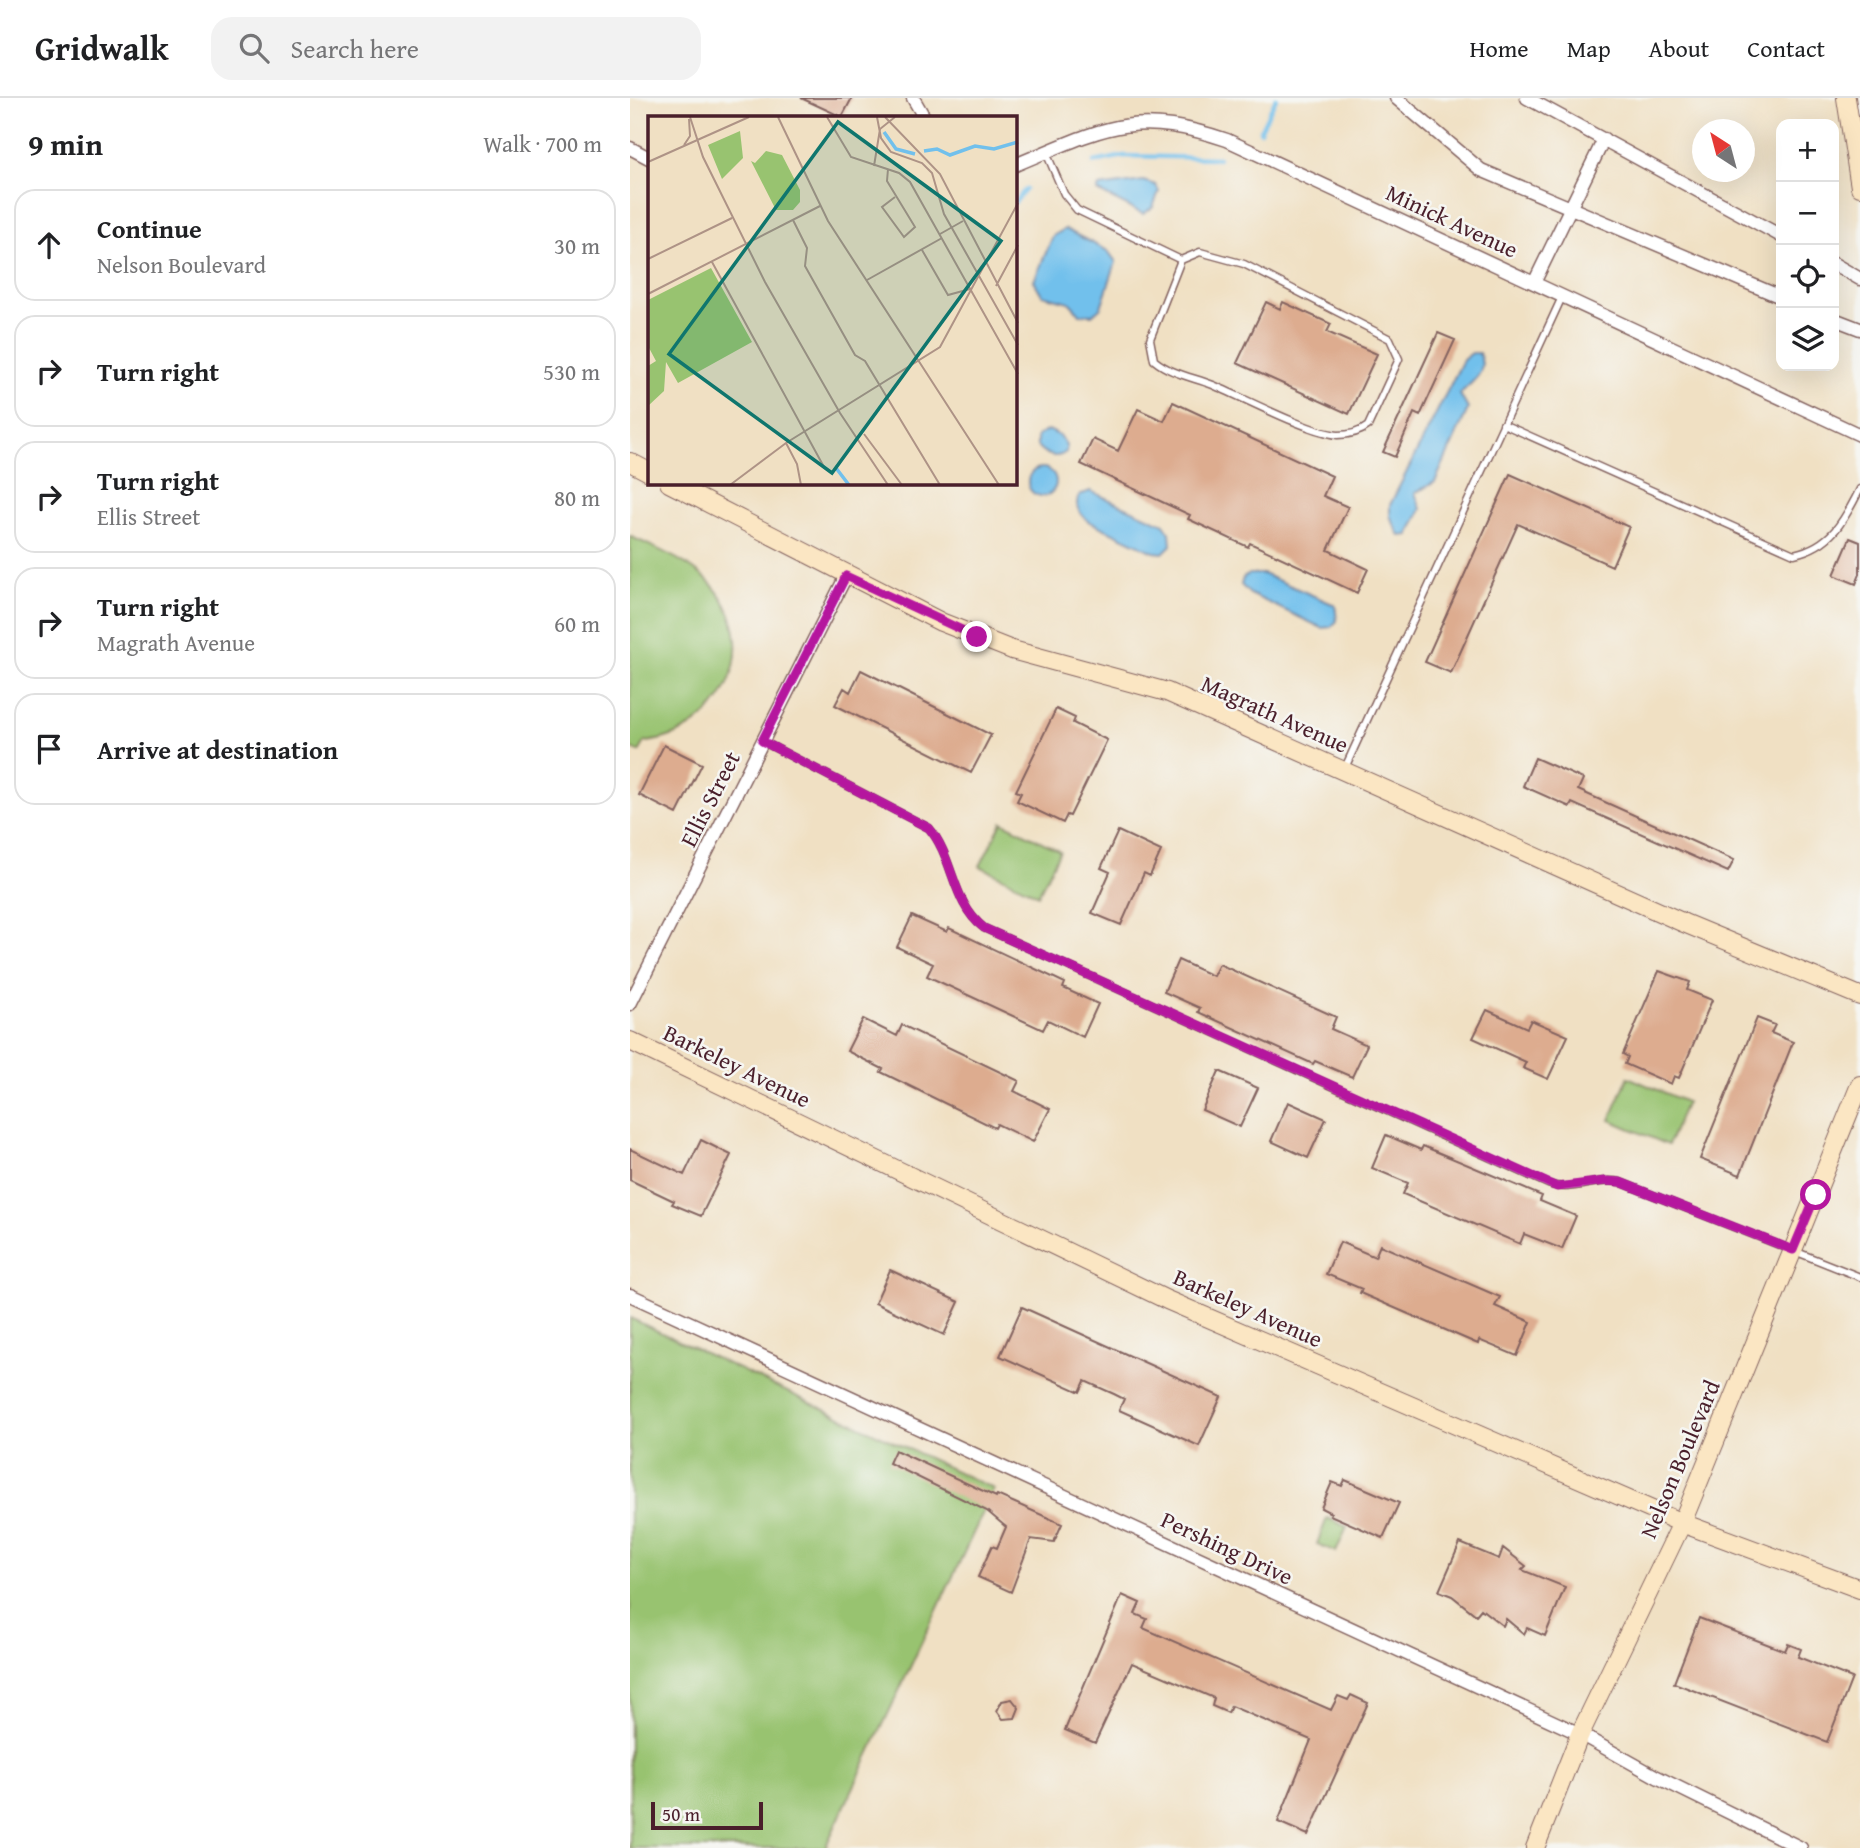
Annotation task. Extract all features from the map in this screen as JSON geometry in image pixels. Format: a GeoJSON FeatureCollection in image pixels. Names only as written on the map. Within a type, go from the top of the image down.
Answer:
{"type":"FeatureCollection","features":[{"type":"Feature","properties":{"kind":"main road"},"geometry":{"type":"LineString","coordinates":[[1846,98],[1860,187]]}},
{"type":"Feature","properties":{"kind":"main road"},"geometry":{"type":"LineString","coordinates":[[630,462],[648,471]]}},
{"type":"Feature","properties":{"kind":"main road","name":"Magrath Avenue"},"geometry":{"type":"LineString","coordinates":[[674,485],[846,576],[941,622],[1001,646],[1167,692],[1684,923],[1860,996]]}},
{"type":"Feature","properties":{"kind":"main road","name":"Barkeley Avenue"},"geometry":{"type":"LineString","coordinates":[[630,1041],[1167,1300],[1682,1523],[1860,1588]]}},
{"type":"Feature","properties":{"kind":"main road","name":"Nelson Boulevard"},"geometry":{"type":"LineString","coordinates":[[1535,1848],[1580,1734],[1682,1523],[1860,1085]]}},
{"type":"Feature","properties":{"kind":"street"},"geometry":{"type":"LineString","coordinates":[[913,98],[923,116]]}},
{"type":"Feature","properties":{"kind":"street"},"geometry":{"type":"LineString","coordinates":[[1396,98],[1444,142],[1481,170],[1776,295]]}},
{"type":"Feature","properties":{"kind":"street"},"geometry":{"type":"LineString","coordinates":[[1527,98],[1776,233]]}},
{"type":"Feature","properties":{"kind":"street","name":"Minick Avenue"},"geometry":{"type":"LineString","coordinates":[[1017,164],[1097,131],[1133,122],[1203,131],[1237,144],[1860,435]]}},
{"type":"Feature","properties":{"kind":"street"},"geometry":{"type":"LineString","coordinates":[[1534,283],[1604,139]]}},
{"type":"Feature","properties":{"kind":"street"},"geometry":{"type":"LineString","coordinates":[[630,148],[648,157]]}},
{"type":"Feature","properties":{"kind":"street"},"geometry":{"type":"LineString","coordinates":[[1839,267],[1860,279]]}},
{"type":"Feature","properties":{"kind":"street"},"geometry":{"type":"LineString","coordinates":[[1839,320],[1860,329]]}},
{"type":"Feature","properties":{"kind":"street","name":"Ellis Street"},"geometry":{"type":"LineString","coordinates":[[630,1004],[846,576]]}},
{"type":"Feature","properties":{"kind":"street","name":"Pershing Drive"},"geometry":{"type":"LineString","coordinates":[[630,1295],[1580,1734],[1657,1777],[1801,1848]]}},
{"type":"Feature","properties":{"kind":"lane"},"geometry":{"type":"LineString","coordinates":[[1046,152],[1064,194],[1077,210],[1181,260],[1200,252],[1244,264],[1390,339],[1399,359],[1368,426],[1359,433],[1323,431],[1178,374],[1154,360],[1150,340],[1181,260]]}},
{"type":"Feature","properties":{"kind":"lane"},"geometry":{"type":"LineString","coordinates":[[1343,772],[1562,296]]}},
{"type":"Feature","properties":{"kind":"lane"},"geometry":{"type":"LineString","coordinates":[[1503,425],[1794,554],[1815,550],[1835,532],[1860,489]]}},
{"type":"Feature","properties":{"kind":"lane"},"geometry":{"type":"LineString","coordinates":[[762,741],[929,828],[939,844],[964,907],[984,928],[1548,1184],[1567,1188],[1605,1181],[1620,1182],[1860,1277]]}},
{"type":"Feature","properties":{"kind":"green space"},"geometry":{"type":"Polygon","coordinates":[[[630,536],[674,557],[705,578],[728,610],[736,636],[735,661],[728,685],[714,706],[696,723],[672,736],[645,742],[639,752],[630,748],[630,536]]]}},
{"type":"Feature","properties":{"kind":"green space"},"geometry":{"type":"Polygon","coordinates":[[[1002,822],[1060,851],[1038,895],[980,866],[1002,822]]]}},
{"type":"Feature","properties":{"kind":"green space"},"geometry":{"type":"Polygon","coordinates":[[[1628,1077],[1686,1102],[1668,1145],[1610,1120],[1628,1077]]]}},
{"type":"Feature","properties":{"kind":"green space"},"geometry":{"type":"Polygon","coordinates":[[[630,1318],[994,1489],[825,1848],[630,1848],[630,1318]]]}},
{"type":"Feature","properties":{"kind":"green space"},"geometry":{"type":"Polygon","coordinates":[[[1327,1518],[1347,1527],[1336,1552],[1317,1544],[1327,1518]]]}},
{"type":"Feature","properties":{"kind":"water"},"geometry":{"type":"Polygon","coordinates":[[[1143,181],[1156,185],[1159,191],[1153,207],[1143,214],[1097,191],[1099,187],[1143,181]]]}},
{"type":"Feature","properties":{"kind":"water"},"geometry":{"type":"Polygon","coordinates":[[[1065,229],[1108,251],[1116,262],[1101,307],[1092,315],[1080,314],[1069,302],[1042,295],[1034,281],[1053,236],[1065,229]]]}},
{"type":"Feature","properties":{"kind":"water"},"geometry":{"type":"Polygon","coordinates":[[[1472,353],[1479,353],[1482,367],[1477,377],[1460,394],[1468,409],[1435,482],[1415,493],[1421,509],[1409,535],[1400,536],[1390,516],[1390,505],[1463,360],[1472,353]]]}},
{"type":"Feature","properties":{"kind":"water"},"geometry":{"type":"Polygon","coordinates":[[[1048,430],[1064,441],[1066,452],[1058,456],[1051,455],[1037,446],[1037,436],[1048,430]]]}},
{"type":"Feature","properties":{"kind":"water"},"geometry":{"type":"Polygon","coordinates":[[[1042,468],[1052,472],[1056,482],[1052,492],[1042,496],[1032,492],[1028,482],[1032,472],[1042,468]]]}},
{"type":"Feature","properties":{"kind":"water"},"geometry":{"type":"Polygon","coordinates":[[[1090,491],[1164,524],[1170,533],[1171,545],[1163,553],[1154,552],[1088,521],[1080,512],[1077,502],[1080,495],[1090,491]]]}},
{"type":"Feature","properties":{"kind":"water"},"geometry":{"type":"Polygon","coordinates":[[[1250,574],[1263,574],[1335,605],[1337,621],[1331,627],[1322,628],[1250,594],[1241,585],[1243,578],[1250,574]]]}},
{"type":"Feature","properties":{"kind":"building"},"geometry":{"type":"Polygon","coordinates":[[[801,98],[852,98],[843,116],[801,98]]]}},
{"type":"Feature","properties":{"kind":"building"},"geometry":{"type":"Polygon","coordinates":[[[1266,302],[1280,309],[1283,302],[1331,324],[1327,332],[1377,354],[1349,414],[1237,363],[1266,302]]]}},
{"type":"Feature","properties":{"kind":"building"},"geometry":{"type":"Polygon","coordinates":[[[1438,333],[1455,340],[1420,416],[1414,413],[1395,457],[1383,452],[1438,333]]]}},
{"type":"Feature","properties":{"kind":"building"},"geometry":{"type":"Polygon","coordinates":[[[1173,402],[1332,476],[1323,496],[1348,507],[1328,550],[1368,569],[1357,593],[1250,543],[1248,547],[1188,519],[1190,515],[1081,464],[1093,439],[1118,451],[1138,409],[1164,421],[1173,402]]]}},
{"type":"Feature","properties":{"kind":"building"},"geometry":{"type":"Polygon","coordinates":[[[1510,474],[1629,527],[1612,566],[1518,524],[1451,673],[1425,662],[1510,474]]]}},
{"type":"Feature","properties":{"kind":"building"},"geometry":{"type":"Polygon","coordinates":[[[1850,538],[1860,542],[1860,574],[1856,584],[1834,575],[1850,538]]]}},
{"type":"Feature","properties":{"kind":"building"},"geometry":{"type":"Polygon","coordinates":[[[861,670],[991,735],[971,773],[835,705],[844,688],[850,692],[861,670]]]}},
{"type":"Feature","properties":{"kind":"building"},"geometry":{"type":"Polygon","coordinates":[[[1056,709],[1075,718],[1073,723],[1107,740],[1070,816],[1067,815],[1063,823],[1017,801],[1021,793],[1016,791],[1056,709]]]}},
{"type":"Feature","properties":{"kind":"building"},"geometry":{"type":"Polygon","coordinates":[[[664,745],[702,764],[677,814],[639,795],[664,745]]]}},
{"type":"Feature","properties":{"kind":"building"},"geometry":{"type":"Polygon","coordinates":[[[1535,758],[1583,779],[1578,790],[1734,860],[1728,872],[1572,803],[1570,807],[1523,786],[1535,758]]]}},
{"type":"Feature","properties":{"kind":"building"},"geometry":{"type":"Polygon","coordinates":[[[1118,831],[1161,851],[1150,876],[1144,873],[1121,925],[1092,913],[1110,872],[1101,868],[1118,831]]]}},
{"type":"Feature","properties":{"kind":"building"},"geometry":{"type":"Polygon","coordinates":[[[912,916],[947,932],[949,928],[1065,983],[1063,988],[1098,1004],[1083,1037],[1048,1020],[1043,1030],[927,976],[933,964],[897,947],[912,916]]]}},
{"type":"Feature","properties":{"kind":"building"},"geometry":{"type":"Polygon","coordinates":[[[1178,960],[1213,976],[1219,964],[1336,1017],[1331,1029],[1367,1045],[1352,1077],[1315,1061],[1313,1064],[1198,1012],[1200,1008],[1164,992],[1178,960]]]}},
{"type":"Feature","properties":{"kind":"building"},"geometry":{"type":"Polygon","coordinates":[[[1659,971],[1690,982],[1687,990],[1712,1000],[1679,1078],[1674,1076],[1671,1084],[1625,1064],[1628,1057],[1623,1054],[1659,971]]]}},
{"type":"Feature","properties":{"kind":"building"},"geometry":{"type":"Polygon","coordinates":[[[1487,1010],[1527,1028],[1531,1020],[1568,1036],[1548,1079],[1523,1068],[1526,1062],[1473,1038],[1487,1010]]]}},
{"type":"Feature","properties":{"kind":"building"},"geometry":{"type":"Polygon","coordinates":[[[1757,1018],[1775,1025],[1771,1033],[1793,1042],[1740,1175],[1700,1159],[1757,1018]]]}},
{"type":"Feature","properties":{"kind":"building"},"geometry":{"type":"Polygon","coordinates":[[[863,1019],[897,1036],[902,1025],[1019,1081],[1014,1091],[1050,1109],[1033,1142],[997,1124],[995,1128],[881,1072],[883,1069],[847,1051],[863,1019]]]}},
{"type":"Feature","properties":{"kind":"building"},"geometry":{"type":"Polygon","coordinates":[[[1219,1071],[1258,1088],[1240,1127],[1202,1110],[1219,1071]]]}},
{"type":"Feature","properties":{"kind":"building"},"geometry":{"type":"Polygon","coordinates":[[[1288,1102],[1326,1119],[1308,1158],[1271,1141],[1288,1102]]]}},
{"type":"Feature","properties":{"kind":"building"},"geometry":{"type":"Polygon","coordinates":[[[1386,1135],[1421,1150],[1423,1146],[1542,1196],[1540,1201],[1576,1216],[1562,1249],[1524,1234],[1520,1244],[1403,1194],[1408,1183],[1372,1168],[1386,1135]]]}},
{"type":"Feature","properties":{"kind":"building"},"geometry":{"type":"Polygon","coordinates":[[[701,1140],[731,1155],[701,1216],[672,1204],[674,1201],[630,1180],[630,1149],[684,1175],[701,1140]]]}},
{"type":"Feature","properties":{"kind":"building"},"geometry":{"type":"Polygon","coordinates":[[[1340,1242],[1375,1257],[1380,1245],[1500,1297],[1495,1306],[1531,1322],[1517,1356],[1479,1340],[1478,1344],[1360,1293],[1362,1289],[1326,1274],[1340,1242]]]}},
{"type":"Feature","properties":{"kind":"building"},"geometry":{"type":"Polygon","coordinates":[[[890,1270],[959,1302],[944,1335],[875,1303],[890,1270]]]}},
{"type":"Feature","properties":{"kind":"building"},"geometry":{"type":"Polygon","coordinates":[[[1022,1307],[1221,1397],[1199,1446],[1119,1410],[1124,1399],[1114,1394],[1085,1381],[1080,1392],[1000,1356],[1022,1307]]]}},
{"type":"Feature","properties":{"kind":"building"},"geometry":{"type":"Polygon","coordinates":[[[895,1450],[1062,1524],[1054,1542],[1031,1539],[1011,1592],[978,1577],[992,1546],[997,1548],[1006,1527],[987,1511],[889,1463],[895,1450]]]}},
{"type":"Feature","properties":{"kind":"building"},"geometry":{"type":"Polygon","coordinates":[[[1345,1480],[1399,1503],[1383,1538],[1330,1515],[1331,1513],[1321,1508],[1332,1482],[1342,1486],[1345,1480]]]}},
{"type":"Feature","properties":{"kind":"building"},"geometry":{"type":"Polygon","coordinates":[[[1460,1543],[1499,1559],[1503,1548],[1526,1566],[1522,1570],[1565,1587],[1545,1636],[1527,1628],[1524,1634],[1506,1619],[1503,1626],[1481,1609],[1476,1615],[1452,1596],[1439,1591],[1460,1543]]]}},
{"type":"Feature","properties":{"kind":"building"},"geometry":{"type":"Polygon","coordinates":[[[1122,1595],[1140,1603],[1135,1614],[1147,1619],[1143,1628],[1331,1710],[1338,1696],[1348,1700],[1351,1695],[1368,1703],[1308,1835],[1278,1822],[1311,1740],[1231,1706],[1228,1713],[1212,1706],[1214,1698],[1132,1663],[1095,1743],[1065,1730],[1122,1595]]]}},
{"type":"Feature","properties":{"kind":"building"},"geometry":{"type":"Polygon","coordinates":[[[1699,1618],[1785,1651],[1788,1644],[1801,1649],[1798,1657],[1852,1678],[1827,1742],[1674,1683],[1699,1618]]]}},
{"type":"Feature","properties":{"kind":"building"},"geometry":{"type":"Polygon","coordinates":[[[1012,1699],[1019,1708],[1015,1718],[1003,1719],[997,1711],[1002,1701],[1012,1699]]]}},
{"type":"Feature","properties":{"kind":"waterway"},"geometry":{"type":"LineString","coordinates":[[1260,131],[1276,98]]}},
{"type":"Feature","properties":{"kind":"waterway"},"geometry":{"type":"LineString","coordinates":[[1094,162],[1124,156],[1218,158]]}},
{"type":"Feature","properties":{"kind":"waterway"},"geometry":{"type":"LineString","coordinates":[[1017,200],[1026,189]]}},
{"type":"Feature","properties":{"kind":"route"},"geometry":{"type":"LineString","coordinates":[[977,637],[846,576],[762,741],[929,828],[939,844],[964,907],[976,923],[984,928],[1548,1184],[1567,1188],[1605,1181],[1620,1182],[1793,1250],[1816,1195]]}}]}
